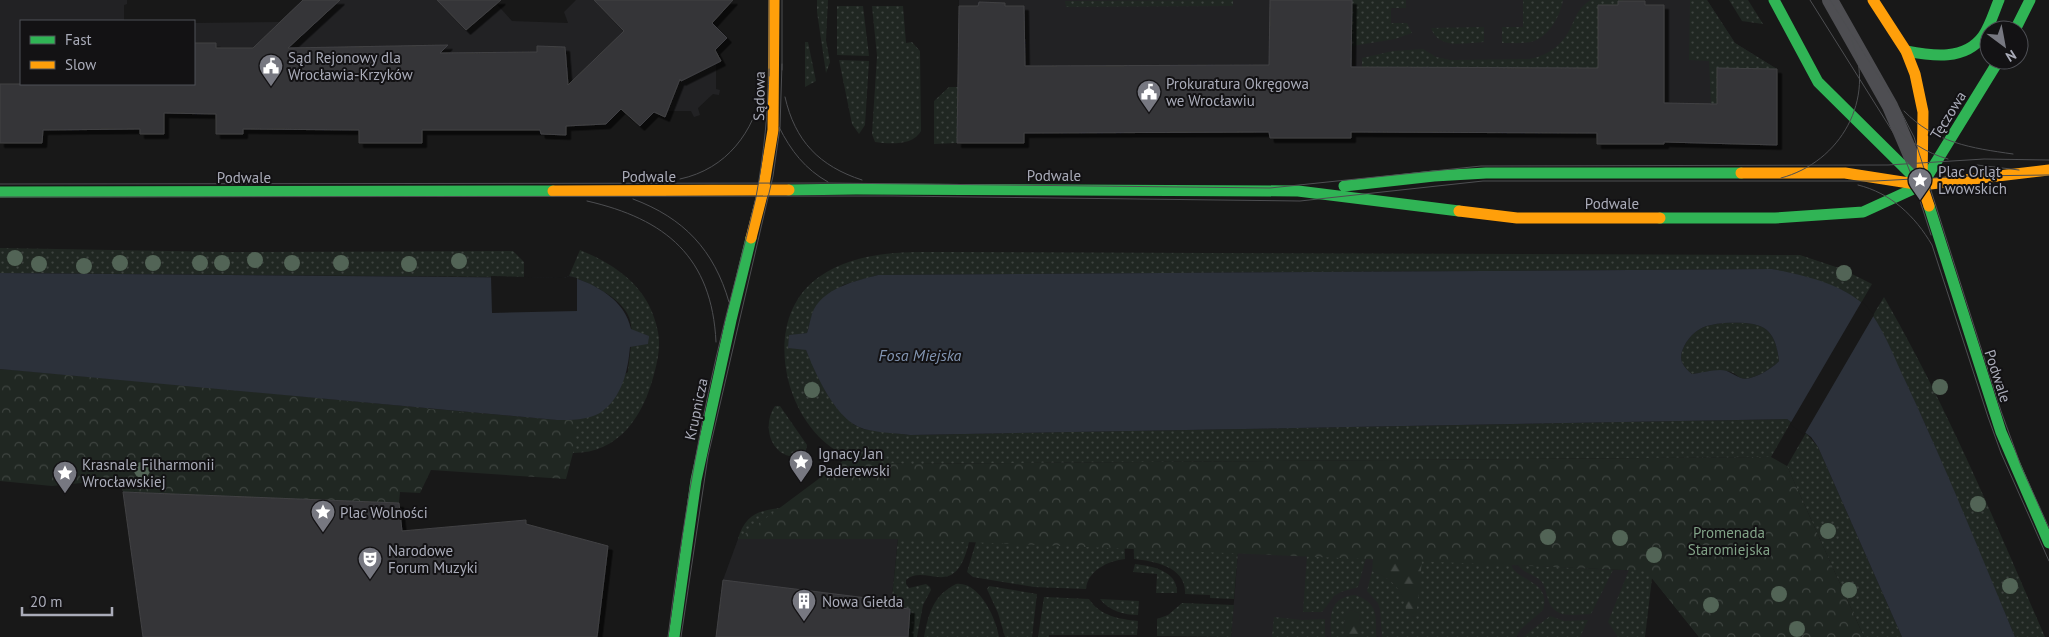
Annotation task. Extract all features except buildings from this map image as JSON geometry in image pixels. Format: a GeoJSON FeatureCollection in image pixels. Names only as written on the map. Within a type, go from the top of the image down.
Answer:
{"type":"FeatureCollection","features":[{"type":"Feature","properties":{"kind":"street","name":"Sądowa"},"geometry":{"type":"LineString","coordinates":[[763,191],[773,130],[774,0]]}},
{"type":"Feature","properties":{"kind":"street"},"geometry":{"type":"LineString","coordinates":[[1774,0],[1818,82],[1922,185]]}},
{"type":"Feature","properties":{"kind":"street"},"geometry":{"type":"LineString","coordinates":[[1873,0],[1906,51],[1915,74],[1923,112],[1922,185]]}},
{"type":"Feature","properties":{"kind":"street"},"geometry":{"type":"LineString","coordinates":[[1906,51],[1930,56],[1951,55],[1971,48],[1982,38],[1999,0]]}},
{"type":"Feature","properties":{"kind":"street"},"geometry":{"type":"LineString","coordinates":[[2020,20],[2030,0]]}},
{"type":"Feature","properties":{"kind":"street","name":"Tęczowa"},"geometry":{"type":"LineString","coordinates":[[1922,185],[1993,70]]}},
{"type":"Feature","properties":{"kind":"street"},"geometry":{"type":"LineString","coordinates":[[1922,185],[2049,170]]}},
{"type":"Feature","properties":{"kind":"street","name":"Podwale"},"geometry":{"type":"LineString","coordinates":[[0,192],[763,191],[856,189],[1298,191],[1434,176],[1486,173],[1845,173],[1922,185]]}},
{"type":"Feature","properties":{"kind":"street","name":"Podwale"},"geometry":{"type":"LineString","coordinates":[[1298,191],[1517,218],[1775,218],[1863,212],[1922,185]]}},
{"type":"Feature","properties":{"kind":"street","name":"Podwale"},"geometry":{"type":"LineString","coordinates":[[1922,185],[2001,432],[2049,543]]}},
{"type":"Feature","properties":{"kind":"street","name":"Krupnicza"},"geometry":{"type":"LineString","coordinates":[[674,637],[696,480],[731,320],[763,191]]}},
{"type":"Feature","properties":{"kind":"lane"},"geometry":{"type":"LineString","coordinates":[[1830,0],[1890,106],[1911,152],[1922,185]]}},
{"type":"Feature","properties":{"kind":"shaded area"},"geometry":{"type":"Polygon","coordinates":[[[0,0],[127,0],[127,4],[124,5],[124,20],[20,20],[20,85],[195,85],[195,23],[279,22],[303,0],[493,0],[512,21],[568,23],[564,12],[576,0],[728,0],[728,6],[717,18],[708,18],[727,38],[711,54],[718,55],[721,61],[716,64],[716,89],[720,90],[719,95],[713,94],[698,108],[700,115],[694,117],[691,111],[668,111],[665,117],[660,114],[659,107],[640,126],[621,109],[606,124],[592,125],[580,114],[566,129],[566,135],[541,134],[540,130],[422,130],[422,143],[360,143],[359,130],[244,129],[243,134],[216,134],[216,114],[164,113],[164,134],[140,134],[139,129],[43,130],[42,143],[0,143],[0,0]]]}},
{"type":"Feature","properties":{"kind":"shaded area"},"geometry":{"type":"Polygon","coordinates":[[[959,0],[1707,0],[1735,43],[1777,69],[1777,145],[1665,142],[1664,144],[1597,144],[1597,133],[1352,132],[1351,138],[1270,138],[1269,132],[1024,133],[1024,143],[957,143],[959,0]]]}},
{"type":"Feature","properties":{"kind":"shaded area"},"geometry":{"type":"Polygon","coordinates":[[[738,539],[898,539],[891,607],[716,636],[723,580],[738,539]]]}},
{"type":"Feature","properties":{"kind":"shaded area"},"geometry":{"type":"Polygon","coordinates":[[[1238,552],[1646,571],[1645,637],[1231,637],[1238,552]]]}},
{"type":"Feature","properties":{"kind":"green space"},"geometry":{"type":"Polygon","coordinates":[[[817,0],[828,0],[826,40],[830,62],[826,73],[817,12],[817,0]]]}},
{"type":"Feature","properties":{"kind":"green space"},"geometry":{"type":"Polygon","coordinates":[[[1233,0],[1233,6],[1066,7],[1065,1],[1233,0]]]}},
{"type":"Feature","properties":{"kind":"green space"},"geometry":{"type":"Polygon","coordinates":[[[1352,0],[1406,0],[1406,8],[1391,8],[1391,23],[1407,23],[1412,33],[1395,39],[1352,46],[1352,0]]]}},
{"type":"Feature","properties":{"kind":"green space"},"geometry":{"type":"Polygon","coordinates":[[[1523,0],[1563,0],[1553,24],[1540,38],[1526,43],[1502,43],[1502,27],[1523,27],[1523,0]]]}},
{"type":"Feature","properties":{"kind":"green space"},"geometry":{"type":"Polygon","coordinates":[[[1591,0],[1623,0],[1618,5],[1598,5],[1598,68],[1362,67],[1362,58],[1393,51],[1423,49],[1436,57],[1451,60],[1530,59],[1537,57],[1555,48],[1565,38],[1579,11],[1591,0]]]}},
{"type":"Feature","properties":{"kind":"green space"},"geometry":{"type":"Polygon","coordinates":[[[1690,0],[1707,0],[1735,43],[1777,69],[1717,68],[1717,104],[1711,104],[1709,61],[1689,60],[1690,0]]]}},
{"type":"Feature","properties":{"kind":"green space"},"geometry":{"type":"Polygon","coordinates":[[[1729,0],[1748,0],[1763,24],[1742,21],[1729,0]]]}},
{"type":"Feature","properties":{"kind":"green space"},"geometry":{"type":"Polygon","coordinates":[[[837,6],[863,6],[869,56],[837,55],[837,6]]]}},
{"type":"Feature","properties":{"kind":"green space"},"geometry":{"type":"Polygon","coordinates":[[[872,6],[903,6],[906,43],[912,42],[920,51],[921,131],[907,142],[875,142],[872,134],[877,56],[872,6]]]}},
{"type":"Feature","properties":{"kind":"green space"},"geometry":{"type":"Polygon","coordinates":[[[1484,27],[1484,42],[1461,44],[1440,40],[1431,28],[1484,27]]]}},
{"type":"Feature","properties":{"kind":"green space"},"geometry":{"type":"Polygon","coordinates":[[[805,42],[808,42],[816,81],[805,87],[805,42]]]}},
{"type":"Feature","properties":{"kind":"green space"},"geometry":{"type":"Polygon","coordinates":[[[839,60],[869,61],[865,125],[859,134],[852,124],[839,60]]]}},
{"type":"Feature","properties":{"kind":"green space"},"geometry":{"type":"Polygon","coordinates":[[[949,87],[958,87],[957,143],[934,144],[934,101],[949,87]]]}},
{"type":"Feature","properties":{"kind":"green space"},"geometry":{"type":"Polygon","coordinates":[[[0,248],[226,252],[513,251],[524,262],[524,277],[0,273],[0,248]]]}},
{"type":"Feature","properties":{"kind":"green space"},"geometry":{"type":"Polygon","coordinates":[[[580,250],[620,272],[640,291],[654,317],[659,338],[658,355],[653,378],[635,419],[616,440],[603,447],[589,451],[573,453],[0,369],[557,420],[628,372],[632,337],[629,317],[619,303],[603,291],[569,276],[580,250]]]}},
{"type":"Feature","properties":{"kind":"green space"},"geometry":{"type":"Polygon","coordinates":[[[895,253],[1800,255],[1842,269],[1872,284],[1861,303],[1842,290],[1772,269],[878,275],[843,285],[813,312],[807,333],[789,336],[806,350],[826,392],[838,409],[853,424],[863,429],[910,435],[1787,419],[1791,422],[1771,457],[880,463],[845,455],[818,436],[803,416],[792,392],[786,367],[785,341],[790,316],[801,295],[819,277],[833,268],[863,258],[895,253]]]}},
{"type":"Feature","properties":{"kind":"green space"},"geometry":{"type":"Polygon","coordinates":[[[1884,297],[1929,380],[1949,422],[2045,637],[2015,637],[1926,426],[1885,339],[1872,317],[1884,297]]]}},
{"type":"Feature","properties":{"kind":"green space"},"geometry":{"type":"Polygon","coordinates":[[[1724,323],[1746,323],[1763,327],[1774,339],[1779,361],[1767,371],[1745,379],[1727,371],[1692,374],[1686,369],[1681,358],[1685,345],[1694,333],[1700,329],[1724,323]]]}},
{"type":"Feature","properties":{"kind":"green space"},"geometry":{"type":"Polygon","coordinates":[[[0,369],[480,414],[577,420],[573,453],[566,479],[431,470],[420,493],[400,492],[399,503],[123,492],[121,479],[52,486],[0,481],[0,369]]]}},
{"type":"Feature","properties":{"kind":"green space"},"geometry":{"type":"Polygon","coordinates":[[[775,406],[780,406],[807,445],[805,455],[794,457],[785,455],[773,443],[769,425],[770,415],[775,406]]]}},
{"type":"Feature","properties":{"kind":"green space"},"geometry":{"type":"Polygon","coordinates":[[[1806,433],[1818,447],[1902,637],[1864,637],[1787,466],[1806,433]]]}},
{"type":"Feature","properties":{"kind":"green space","name":"Promenada Staromiejska"},"geometry":{"type":"Polygon","coordinates":[[[848,457],[874,462],[907,464],[1771,457],[1787,466],[1864,637],[1699,637],[1646,571],[898,539],[738,539],[848,457]]]}},
{"type":"Feature","properties":{"kind":"green space"},"geometry":{"type":"Polygon","coordinates":[[[1364,504],[1366,558],[1358,587],[1334,596],[1322,612],[1303,612],[1307,555],[1238,552],[1234,599],[1210,598],[1210,595],[1185,594],[1181,577],[1168,567],[1134,559],[1133,509],[1364,504]]]}},
{"type":"Feature","properties":{"kind":"green space"},"geometry":{"type":"Polygon","coordinates":[[[782,508],[969,542],[963,560],[956,571],[948,576],[922,575],[906,580],[909,588],[926,584],[931,590],[923,605],[917,637],[908,637],[910,609],[891,607],[898,539],[738,539],[744,524],[754,515],[766,510],[782,508]]]}},
{"type":"Feature","properties":{"kind":"green space"},"geometry":{"type":"Polygon","coordinates":[[[1123,509],[1125,559],[1106,564],[1100,568],[1091,577],[1086,589],[1034,587],[973,577],[967,572],[976,542],[979,510],[1123,509]]]}},
{"type":"Feature","properties":{"kind":"green space"},"geometry":{"type":"Polygon","coordinates":[[[1371,511],[1511,564],[1519,575],[1538,587],[1544,600],[1543,610],[1521,629],[1516,637],[1382,637],[1380,609],[1378,603],[1367,591],[1372,571],[1387,578],[1398,588],[1407,608],[1408,616],[1416,617],[1371,511]]]}},
{"type":"Feature","properties":{"kind":"green space"},"geometry":{"type":"Polygon","coordinates":[[[1658,531],[1755,637],[1699,637],[1652,578],[1645,637],[1618,637],[1608,622],[1631,565],[1658,531]]]}},
{"type":"Feature","properties":{"kind":"green space"},"geometry":{"type":"Polygon","coordinates":[[[1373,558],[1422,560],[1416,617],[1407,616],[1404,600],[1393,583],[1372,571],[1373,558]]]}},
{"type":"Feature","properties":{"kind":"green space"},"geometry":{"type":"Polygon","coordinates":[[[1135,564],[1156,568],[1169,575],[1173,579],[1177,593],[1156,593],[1157,574],[1133,572],[1135,564]]]}},
{"type":"Feature","properties":{"kind":"green space"},"geometry":{"type":"Polygon","coordinates":[[[1518,565],[1613,570],[1591,614],[1567,615],[1552,608],[1542,582],[1518,565]]]}},
{"type":"Feature","properties":{"kind":"green space"},"geometry":{"type":"Polygon","coordinates":[[[956,584],[972,588],[979,594],[990,611],[999,637],[924,637],[930,612],[937,599],[956,584]]]}},
{"type":"Feature","properties":{"kind":"green space"},"geometry":{"type":"Polygon","coordinates":[[[989,586],[1037,594],[1032,637],[1005,637],[998,613],[987,589],[989,586]]]}},
{"type":"Feature","properties":{"kind":"green space"},"geometry":{"type":"Polygon","coordinates":[[[1355,595],[1363,598],[1372,606],[1376,622],[1376,637],[1361,637],[1359,613],[1350,610],[1344,616],[1345,637],[1331,637],[1331,615],[1333,609],[1340,600],[1355,595]]]}},
{"type":"Feature","properties":{"kind":"green space"},"geometry":{"type":"Polygon","coordinates":[[[1044,597],[1089,599],[1093,605],[1110,616],[1138,621],[1137,635],[1049,635],[1049,637],[1038,637],[1044,597]]]}},
{"type":"Feature","properties":{"kind":"green space"},"geometry":{"type":"Polygon","coordinates":[[[1100,599],[1139,601],[1138,615],[1117,612],[1100,599]]]}},
{"type":"Feature","properties":{"kind":"green space"},"geometry":{"type":"Polygon","coordinates":[[[1182,603],[1234,605],[1231,637],[1157,636],[1157,619],[1168,615],[1182,603]]]}},
{"type":"Feature","properties":{"kind":"green space"},"geometry":{"type":"Polygon","coordinates":[[[1350,610],[1359,613],[1361,637],[1345,637],[1344,616],[1350,610]]]}},
{"type":"Feature","properties":{"kind":"green space"},"geometry":{"type":"Polygon","coordinates":[[[1550,616],[1564,621],[1588,620],[1580,637],[1523,637],[1550,616]]]}},
{"type":"Feature","properties":{"kind":"green space"},"geometry":{"type":"Polygon","coordinates":[[[1274,617],[1302,620],[1325,619],[1325,637],[1272,637],[1274,617]]]}},
{"type":"Feature","properties":{"kind":"water","name":"Fosa Miejska"},"geometry":{"type":"Polygon","coordinates":[[[1772,269],[1819,280],[1841,289],[1861,302],[1880,327],[1933,442],[2015,637],[1902,637],[1818,447],[1811,437],[1787,419],[910,435],[864,429],[845,417],[836,407],[821,384],[806,350],[788,348],[789,335],[807,333],[812,314],[817,305],[831,292],[850,283],[878,275],[1772,269]],[[1724,323],[1700,329],[1688,340],[1681,358],[1684,366],[1692,374],[1723,370],[1745,379],[1761,374],[1779,361],[1774,339],[1763,327],[1746,323],[1724,323]]]}},
{"type":"Feature","properties":{"kind":"water"},"geometry":{"type":"Polygon","coordinates":[[[0,273],[564,278],[569,276],[579,279],[608,295],[623,310],[631,329],[649,336],[648,344],[630,347],[628,365],[619,392],[608,407],[595,415],[574,420],[557,420],[0,369],[0,273]]]}},
{"type":"Feature","properties":{"kind":"pier"},"geometry":{"type":"Polygon","coordinates":[[[491,276],[564,278],[569,276],[577,278],[577,311],[492,313],[491,276]]]}},
{"type":"Feature","properties":{"kind":"pier"},"geometry":{"type":"Polygon","coordinates":[[[1862,301],[1874,315],[1804,435],[1790,424],[1862,301]]]}},
{"type":"Feature","properties":{"kind":"tram line"},"geometry":{"type":"LineString","coordinates":[[769,0],[769,76]]}},
{"type":"Feature","properties":{"kind":"tram line"},"geometry":{"type":"LineString","coordinates":[[782,0],[782,70]]}},
{"type":"Feature","properties":{"kind":"tram line"},"geometry":{"type":"LineString","coordinates":[[1810,0],[1896,137],[1913,179],[1931,235]]}},
{"type":"Feature","properties":{"kind":"tram line"},"geometry":{"type":"LineString","coordinates":[[1830,0],[1899,108],[1914,137],[2001,411],[2021,466],[2049,528]]}},
{"type":"Feature","properties":{"kind":"tram line"},"geometry":{"type":"LineString","coordinates":[[1781,178],[1802,170],[1821,158],[1836,143],[1848,125],[1856,106],[1859,85],[1858,63],[1852,41]]}},
{"type":"Feature","properties":{"kind":"tram line"},"geometry":{"type":"LineString","coordinates":[[681,637],[708,456],[773,176],[780,127],[782,64]]}},
{"type":"Feature","properties":{"kind":"tram line"},"geometry":{"type":"LineString","coordinates":[[668,637],[701,427],[756,197],[765,133],[769,69]]}},
{"type":"Feature","properties":{"kind":"tram line"},"geometry":{"type":"LineString","coordinates":[[680,179],[712,167],[736,146],[753,119],[763,87]]}},
{"type":"Feature","properties":{"kind":"tram line"},"geometry":{"type":"LineString","coordinates":[[785,97],[795,127],[811,150],[833,167],[862,180]]}},
{"type":"Feature","properties":{"kind":"tram line"},"geometry":{"type":"LineString","coordinates":[[1904,111],[1916,122],[1941,137],[1968,146],[2013,154]]}},
{"type":"Feature","properties":{"kind":"tram line"},"geometry":{"type":"LineString","coordinates":[[1893,125],[1918,146],[1948,159]]}},
{"type":"Feature","properties":{"kind":"tram line"},"geometry":{"type":"LineString","coordinates":[[779,127],[799,159],[828,182]]}},
{"type":"Feature","properties":{"kind":"tram line"},"geometry":{"type":"LineString","coordinates":[[0,184],[828,183],[1270,188],[1481,166],[1888,165],[1984,159],[2049,160]]}},
{"type":"Feature","properties":{"kind":"tram line"},"geometry":{"type":"LineString","coordinates":[[1977,165],[2019,170]]}},
{"type":"Feature","properties":{"kind":"tram line"},"geometry":{"type":"LineString","coordinates":[[0,197],[893,196],[1300,201],[1483,181],[1875,181],[1969,176],[2049,175]]}},
{"type":"Feature","properties":{"kind":"tram line"},"geometry":{"type":"LineString","coordinates":[[1858,185],[1881,194],[1901,207],[1910,215],[1932,245],[2001,453],[2049,561]]}},
{"type":"Feature","properties":{"kind":"tram line"},"geometry":{"type":"LineString","coordinates":[[633,199],[667,216],[682,226],[694,238],[715,267],[729,302]]}},
{"type":"Feature","properties":{"kind":"tram line"},"geometry":{"type":"LineString","coordinates":[[587,201],[640,219],[661,231],[680,246],[694,265],[705,287],[713,312],[716,342]]}},
{"type":"Feature","properties":{"kind":"traffic: fast"},"geometry":{"type":"LineString","coordinates":[[1774,0],[1818,82],[1922,185]]}},
{"type":"Feature","properties":{"kind":"traffic: fast"},"geometry":{"type":"LineString","coordinates":[[1906,51],[1947,55],[1967,50],[1983,36],[1999,0]]}},
{"type":"Feature","properties":{"kind":"traffic: fast"},"geometry":{"type":"LineString","coordinates":[[2020,20],[2030,0]]}},
{"type":"Feature","properties":{"kind":"traffic: fast"},"geometry":{"type":"LineString","coordinates":[[1922,185],[1993,70]]}},
{"type":"Feature","properties":{"kind":"traffic: fast"},"geometry":{"type":"LineString","coordinates":[[1344,186],[1434,176],[1486,173],[1741,173]]}},
{"type":"Feature","properties":{"kind":"traffic: fast"},"geometry":{"type":"LineString","coordinates":[[1660,218],[1775,218],[1863,212],[1922,185]]}},
{"type":"Feature","properties":{"kind":"traffic: fast"},"geometry":{"type":"LineString","coordinates":[[789,190],[1298,191],[1459,211]]}},
{"type":"Feature","properties":{"kind":"traffic: fast"},"geometry":{"type":"LineString","coordinates":[[0,192],[553,191]]}},
{"type":"Feature","properties":{"kind":"traffic: fast"},"geometry":{"type":"LineString","coordinates":[[1929,206],[2001,432],[2049,543]]}},
{"type":"Feature","properties":{"kind":"traffic: fast"},"geometry":{"type":"LineString","coordinates":[[674,637],[696,480],[751,238]]}},
{"type":"Feature","properties":{"kind":"traffic: slow"},"geometry":{"type":"LineString","coordinates":[[751,238],[763,191],[773,130],[774,0]]}},
{"type":"Feature","properties":{"kind":"traffic: slow"},"geometry":{"type":"LineString","coordinates":[[1873,0],[1906,51],[1915,74],[1923,112],[1922,185],[1929,206]]}},
{"type":"Feature","properties":{"kind":"traffic: slow"},"geometry":{"type":"LineString","coordinates":[[1741,173],[1845,173],[1922,185],[2049,170]]}},
{"type":"Feature","properties":{"kind":"traffic: slow"},"geometry":{"type":"LineString","coordinates":[[553,191],[789,190]]}},
{"type":"Feature","properties":{"kind":"traffic: slow"},"geometry":{"type":"LineString","coordinates":[[1459,211],[1517,218],[1660,218]]}},
{"type":"Feature","properties":{"kind":"place","name":"Sąd Rejonowy dla Wrocławia-Krzyków"},"geometry":{"type":"Point","coordinates":[271,87]}},
{"type":"Feature","properties":{"kind":"place","name":"Prokuratura Okręgowa we Wrocławiu"},"geometry":{"type":"Point","coordinates":[1149,113]}},
{"type":"Feature","properties":{"kind":"place","name":"Plac Orląt Lwowskich"},"geometry":{"type":"Point","coordinates":[1920,201]}},
{"type":"Feature","properties":{"kind":"place","name":"Ignacy Jan Paderewski"},"geometry":{"type":"Point","coordinates":[801,483]}},
{"type":"Feature","properties":{"kind":"place","name":"Krasnale Filharmonii Wrocławskiej"},"geometry":{"type":"Point","coordinates":[65,494]}},
{"type":"Feature","properties":{"kind":"place","name":"Plac Wolności"},"geometry":{"type":"Point","coordinates":[323,533]}},
{"type":"Feature","properties":{"kind":"place","name":"Narodowe Forum Muzyki"},"geometry":{"type":"Point","coordinates":[370,580]}},
{"type":"Feature","properties":{"kind":"place","name":"Nowa Giełda"},"geometry":{"type":"Point","coordinates":[804,622]}}]}
